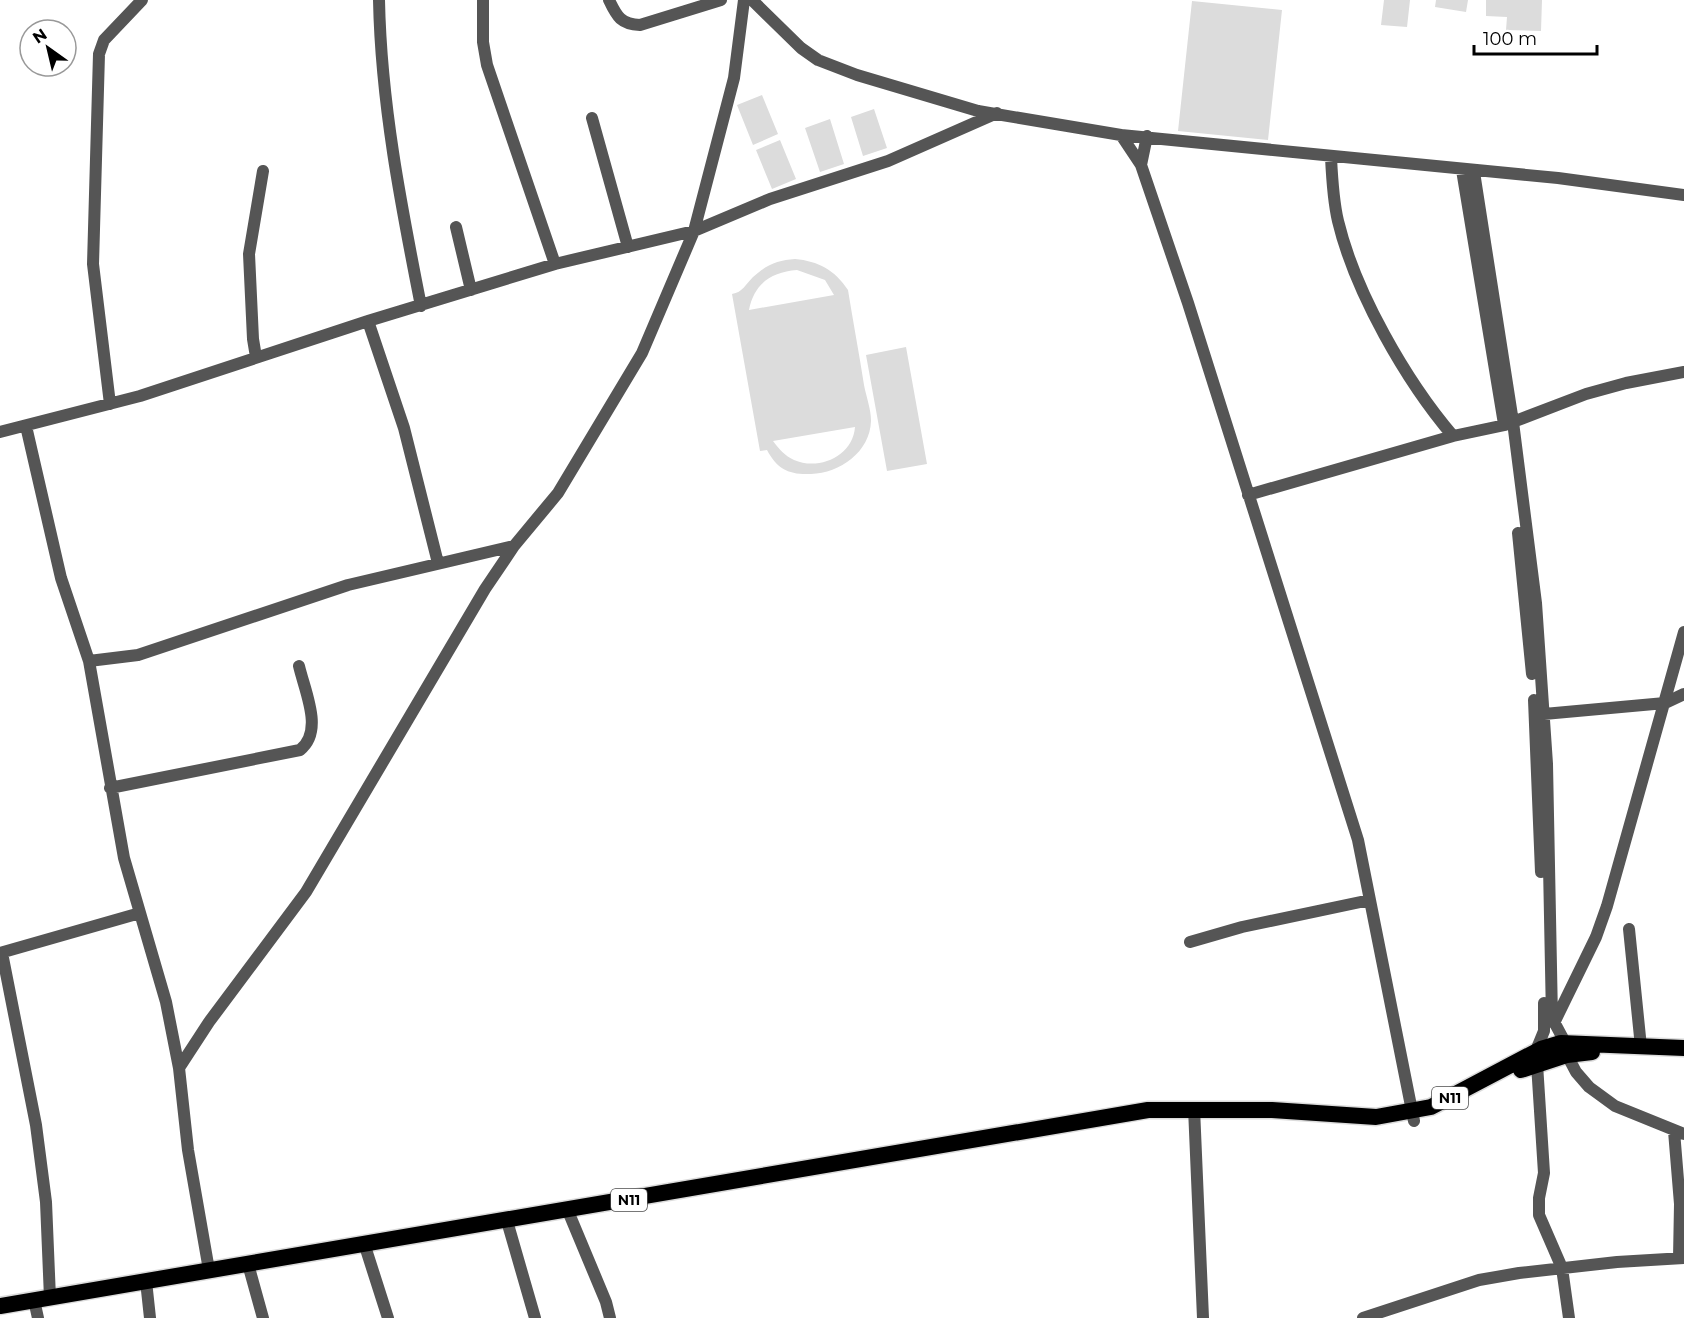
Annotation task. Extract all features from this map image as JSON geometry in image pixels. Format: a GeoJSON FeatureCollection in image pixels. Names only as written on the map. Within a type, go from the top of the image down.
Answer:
{"type":"FeatureCollection","features":[{"type":"Feature","properties":{"kind":"highway","name":"N11"},"geometry":{"type":"LineString","coordinates":[[0,1306],[364,1243],[568,1211],[1148,1110],[1194,1108],[1258,1112],[1272,1110],[1376,1117],[1413,1117],[1537,1060],[1550,1046],[1566,1049],[1684,1048]]}},
{"type":"Feature","properties":{"kind":"street"},"geometry":{"type":"LineString","coordinates":[[110,404],[93,264],[99,54],[104,40],[142,0]]}},
{"type":"Feature","properties":{"kind":"street"},"geometry":{"type":"LineString","coordinates":[[379,0],[380,54],[396,175],[421,306]]}},
{"type":"Feature","properties":{"kind":"street"},"geometry":{"type":"LineString","coordinates":[[483,0],[483,42],[488,65],[555,264]]}},
{"type":"Feature","properties":{"kind":"street"},"geometry":{"type":"LineString","coordinates":[[609,0],[618,18],[627,24],[640,25],[721,0]]}},
{"type":"Feature","properties":{"kind":"street"},"geometry":{"type":"LineString","coordinates":[[179,1068],[209,1022],[306,892],[485,589],[514,546],[558,493],[636,362],[694,231],[734,78],[744,0]]}},
{"type":"Feature","properties":{"kind":"street"},"geometry":{"type":"LineString","coordinates":[[752,0],[801,48],[819,60],[951,104],[1122,135],[1468,171],[1558,178],[1684,195]]}},
{"type":"Feature","properties":{"kind":"street"},"geometry":{"type":"LineString","coordinates":[[0,432],[110,404],[555,264],[694,231],[770,200],[888,161],[997,113]]}},
{"type":"Feature","properties":{"kind":"street"},"geometry":{"type":"LineString","coordinates":[[592,118],[628,248]]}},
{"type":"Feature","properties":{"kind":"street"},"geometry":{"type":"LineString","coordinates":[[1122,135],[1141,165],[1359,840],[1413,1117]]}},
{"type":"Feature","properties":{"kind":"street"},"geometry":{"type":"LineString","coordinates":[[1141,165],[1147,136]]}},
{"type":"Feature","properties":{"kind":"street"},"geometry":{"type":"LineString","coordinates":[[1331,157],[1338,220],[1349,257],[1370,302],[1424,402],[1453,436]]}},
{"type":"Feature","properties":{"kind":"street"},"geometry":{"type":"LineString","coordinates":[[256,357],[249,254],[264,171]]}},
{"type":"Feature","properties":{"kind":"street"},"geometry":{"type":"LineString","coordinates":[[1468,171],[1478,199],[1509,424],[1527,603],[1539,764],[1544,1022],[1537,1060],[1544,1173],[1539,1198],[1539,1215],[1562,1268],[1569,1318]]}},
{"type":"Feature","properties":{"kind":"street"},"geometry":{"type":"LineString","coordinates":[[1363,1318],[1479,1280],[1562,1268],[1681,1258],[1679,1132],[1615,1106],[1582,1080],[1554,1024],[1551,982],[1547,764],[1536,603],[1468,171]]}},
{"type":"Feature","properties":{"kind":"street"},"geometry":{"type":"LineString","coordinates":[[1478,199],[1496,173]]}},
{"type":"Feature","properties":{"kind":"street"},"geometry":{"type":"LineString","coordinates":[[456,227],[471,290]]}},
{"type":"Feature","properties":{"kind":"street"},"geometry":{"type":"LineString","coordinates":[[368,321],[404,428],[438,563]]}},
{"type":"Feature","properties":{"kind":"street"},"geometry":{"type":"LineString","coordinates":[[1248,495],[1453,436],[1509,424],[1586,394],[1684,372]]}},
{"type":"Feature","properties":{"kind":"street"},"geometry":{"type":"LineString","coordinates":[[26,426],[61,578],[89,661],[102,722],[110,788],[124,858],[166,1002],[179,1068],[188,1150],[209,1270]]}},
{"type":"Feature","properties":{"kind":"street"},"geometry":{"type":"LineString","coordinates":[[89,661],[138,655],[296,600],[514,546]]}},
{"type":"Feature","properties":{"kind":"street"},"geometry":{"type":"LineString","coordinates":[[1554,1024],[1572,983],[1596,938],[1607,906],[1684,632]]}},
{"type":"Feature","properties":{"kind":"street"},"geometry":{"type":"LineString","coordinates":[[110,788],[300,750],[310,743],[314,728],[299,666]]}},
{"type":"Feature","properties":{"kind":"street"},"geometry":{"type":"LineString","coordinates":[[1544,714],[1665,704],[1684,694]]}},
{"type":"Feature","properties":{"kind":"street"},"geometry":{"type":"LineString","coordinates":[[1190,942],[1303,913],[1370,900]]}},
{"type":"Feature","properties":{"kind":"street"},"geometry":{"type":"LineString","coordinates":[[38,1318],[42,1299],[46,1202],[36,1125],[1,953],[140,913]]}},
{"type":"Feature","properties":{"kind":"street"},"geometry":{"type":"LineString","coordinates":[[1629,929],[1636,1047]]}},
{"type":"Feature","properties":{"kind":"street"},"geometry":{"type":"LineString","coordinates":[[1551,982],[1572,983]]}},
{"type":"Feature","properties":{"kind":"street"},"geometry":{"type":"LineString","coordinates":[[1194,1108],[1203,1318]]}},
{"type":"Feature","properties":{"kind":"street"},"geometry":{"type":"LineString","coordinates":[[568,1211],[606,1302],[610,1318]]}},
{"type":"Feature","properties":{"kind":"street"},"geometry":{"type":"LineString","coordinates":[[507,1221],[535,1318]]}},
{"type":"Feature","properties":{"kind":"street"},"geometry":{"type":"LineString","coordinates":[[364,1243],[388,1318]]}},
{"type":"Feature","properties":{"kind":"street"},"geometry":{"type":"LineString","coordinates":[[248,1264],[263,1318]]}},
{"type":"Feature","properties":{"kind":"street"},"geometry":{"type":"LineString","coordinates":[[146,1281],[150,1318]]}},
{"type":"Feature","properties":{"kind":"shaded area"},"geometry":{"type":"Polygon","coordinates":[[[1384,0],[1410,0],[1407,27],[1381,25],[1384,0]]]}},
{"type":"Feature","properties":{"kind":"shaded area"},"geometry":{"type":"Polygon","coordinates":[[[1436,0],[1468,0],[1466,12],[1435,7],[1436,0]]]}},
{"type":"Feature","properties":{"kind":"shaded area"},"geometry":{"type":"Polygon","coordinates":[[[1486,0],[1542,0],[1541,31],[1506,30],[1507,17],[1486,16],[1486,0]]]}},
{"type":"Feature","properties":{"kind":"shaded area"},"geometry":{"type":"Polygon","coordinates":[[[1192,1],[1282,10],[1268,140],[1178,131],[1192,1]]]}},
{"type":"Feature","properties":{"kind":"shaded area"},"geometry":{"type":"Polygon","coordinates":[[[762,95],[778,134],[753,145],[737,105],[762,95]]]}},
{"type":"Feature","properties":{"kind":"shaded area"},"geometry":{"type":"Polygon","coordinates":[[[874,109],[887,148],[863,156],[851,117],[874,109]]]}},
{"type":"Feature","properties":{"kind":"shaded area"},"geometry":{"type":"Polygon","coordinates":[[[830,119],[844,164],[820,172],[805,128],[830,119]]]}},
{"type":"Feature","properties":{"kind":"shaded area"},"geometry":{"type":"Polygon","coordinates":[[[780,140],[796,179],[772,189],[756,150],[780,140]]]}},
{"type":"Feature","properties":{"kind":"shaded area"},"geometry":{"type":"Polygon","coordinates":[[[789,260],[803,260],[818,264],[832,272],[848,290],[870,412],[869,432],[859,451],[842,465],[822,473],[803,474],[784,470],[767,450],[760,451],[732,294],[741,290],[768,266],[789,260]],[[797,270],[779,273],[765,281],[755,293],[749,310],[834,295],[825,280],[797,270]],[[855,427],[773,441],[782,452],[794,460],[814,464],[824,462],[841,453],[853,437],[855,427]]]}},
{"type":"Feature","properties":{"kind":"shaded area"},"geometry":{"type":"Polygon","coordinates":[[[906,347],[927,464],[887,471],[866,355],[906,347]]]}}]}
